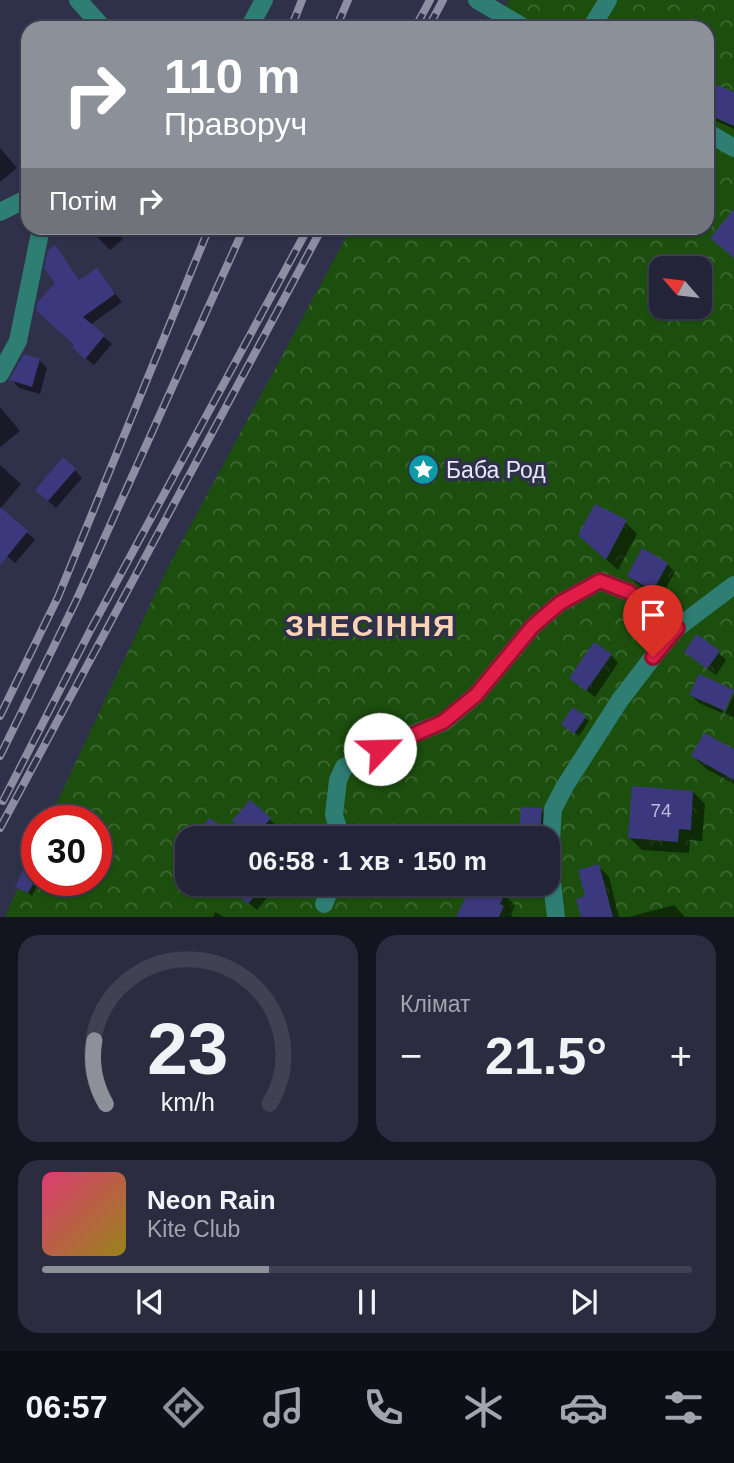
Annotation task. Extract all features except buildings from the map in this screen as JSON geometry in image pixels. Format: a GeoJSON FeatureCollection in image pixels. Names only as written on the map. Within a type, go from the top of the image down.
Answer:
{"type":"FeatureCollection","features":[{"type":"Feature","properties":{"kind":"street"},"geometry":{"type":"LineString","coordinates":[[78,0],[97,21]]}},
{"type":"Feature","properties":{"kind":"street"},"geometry":{"type":"LineString","coordinates":[[253,21],[264,0]]}},
{"type":"Feature","properties":{"kind":"street"},"geometry":{"type":"LineString","coordinates":[[477,0],[513,21]]}},
{"type":"Feature","properties":{"kind":"street"},"geometry":{"type":"LineString","coordinates":[[595,21],[608,0]]}},
{"type":"Feature","properties":{"kind":"street"},"geometry":{"type":"LineString","coordinates":[[714,136],[734,148]]}},
{"type":"Feature","properties":{"kind":"street"},"geometry":{"type":"LineString","coordinates":[[0,212],[21,202]]}},
{"type":"Feature","properties":{"kind":"street"},"geometry":{"type":"LineString","coordinates":[[0,374],[18,341],[40,235]]}},
{"type":"Feature","properties":{"kind":"street"},"geometry":{"type":"LineString","coordinates":[[337,826],[334,815],[338,780],[344,767],[398,740],[443,722],[476,695],[533,626],[560,603],[600,581],[629,592],[677,628]]}},
{"type":"Feature","properties":{"kind":"street"},"geometry":{"type":"LineString","coordinates":[[556,917],[550,866],[553,809],[565,786],[620,700],[677,628],[734,585]]}},
{"type":"Feature","properties":{"kind":"street"},"geometry":{"type":"LineString","coordinates":[[324,904],[327,896]]}},
{"type":"Feature","properties":{"kind":"green space"},"geometry":{"type":"Polygon","coordinates":[[[509,0],[734,0],[734,917],[5,917],[21,882],[21,896],[112,896],[112,805],[56,805],[167,569],[347,235],[714,235],[714,21],[498,21],[509,0]]]}},
{"type":"Feature","properties":{"kind":"railway"},"geometry":{"type":"LineString","coordinates":[[294,21],[302,0]]}},
{"type":"Feature","properties":{"kind":"railway"},"geometry":{"type":"LineString","coordinates":[[339,21],[348,0]]}},
{"type":"Feature","properties":{"kind":"railway"},"geometry":{"type":"LineString","coordinates":[[419,21],[430,0]]}},
{"type":"Feature","properties":{"kind":"railway"},"geometry":{"type":"LineString","coordinates":[[432,21],[443,0]]}},
{"type":"Feature","properties":{"kind":"railway"},"geometry":{"type":"LineString","coordinates":[[0,716],[58,597],[206,235]]}},
{"type":"Feature","properties":{"kind":"railway"},"geometry":{"type":"LineString","coordinates":[[0,756],[76,601],[241,235]]}},
{"type":"Feature","properties":{"kind":"railway"},"geometry":{"type":"LineString","coordinates":[[3,801],[91,629],[304,235]]}},
{"type":"Feature","properties":{"kind":"railway"},"geometry":{"type":"LineString","coordinates":[[0,828],[318,235]]}},
{"type":"Feature","properties":{"kind":"place","name":"Баба Род"},"geometry":{"type":"Point","coordinates":[423,470]}},
{"type":"Feature","properties":{"kind":"district","name":"ЗНЕСІННЯ"},"geometry":{"type":"Point","coordinates":[371,625]}},
{"type":"Feature","properties":{"kind":"route"},"geometry":{"type":"LineString","coordinates":[[380,749],[443,722],[476,695],[533,626],[560,603],[600,581],[629,592],[677,628],[653,657]]}}]}
